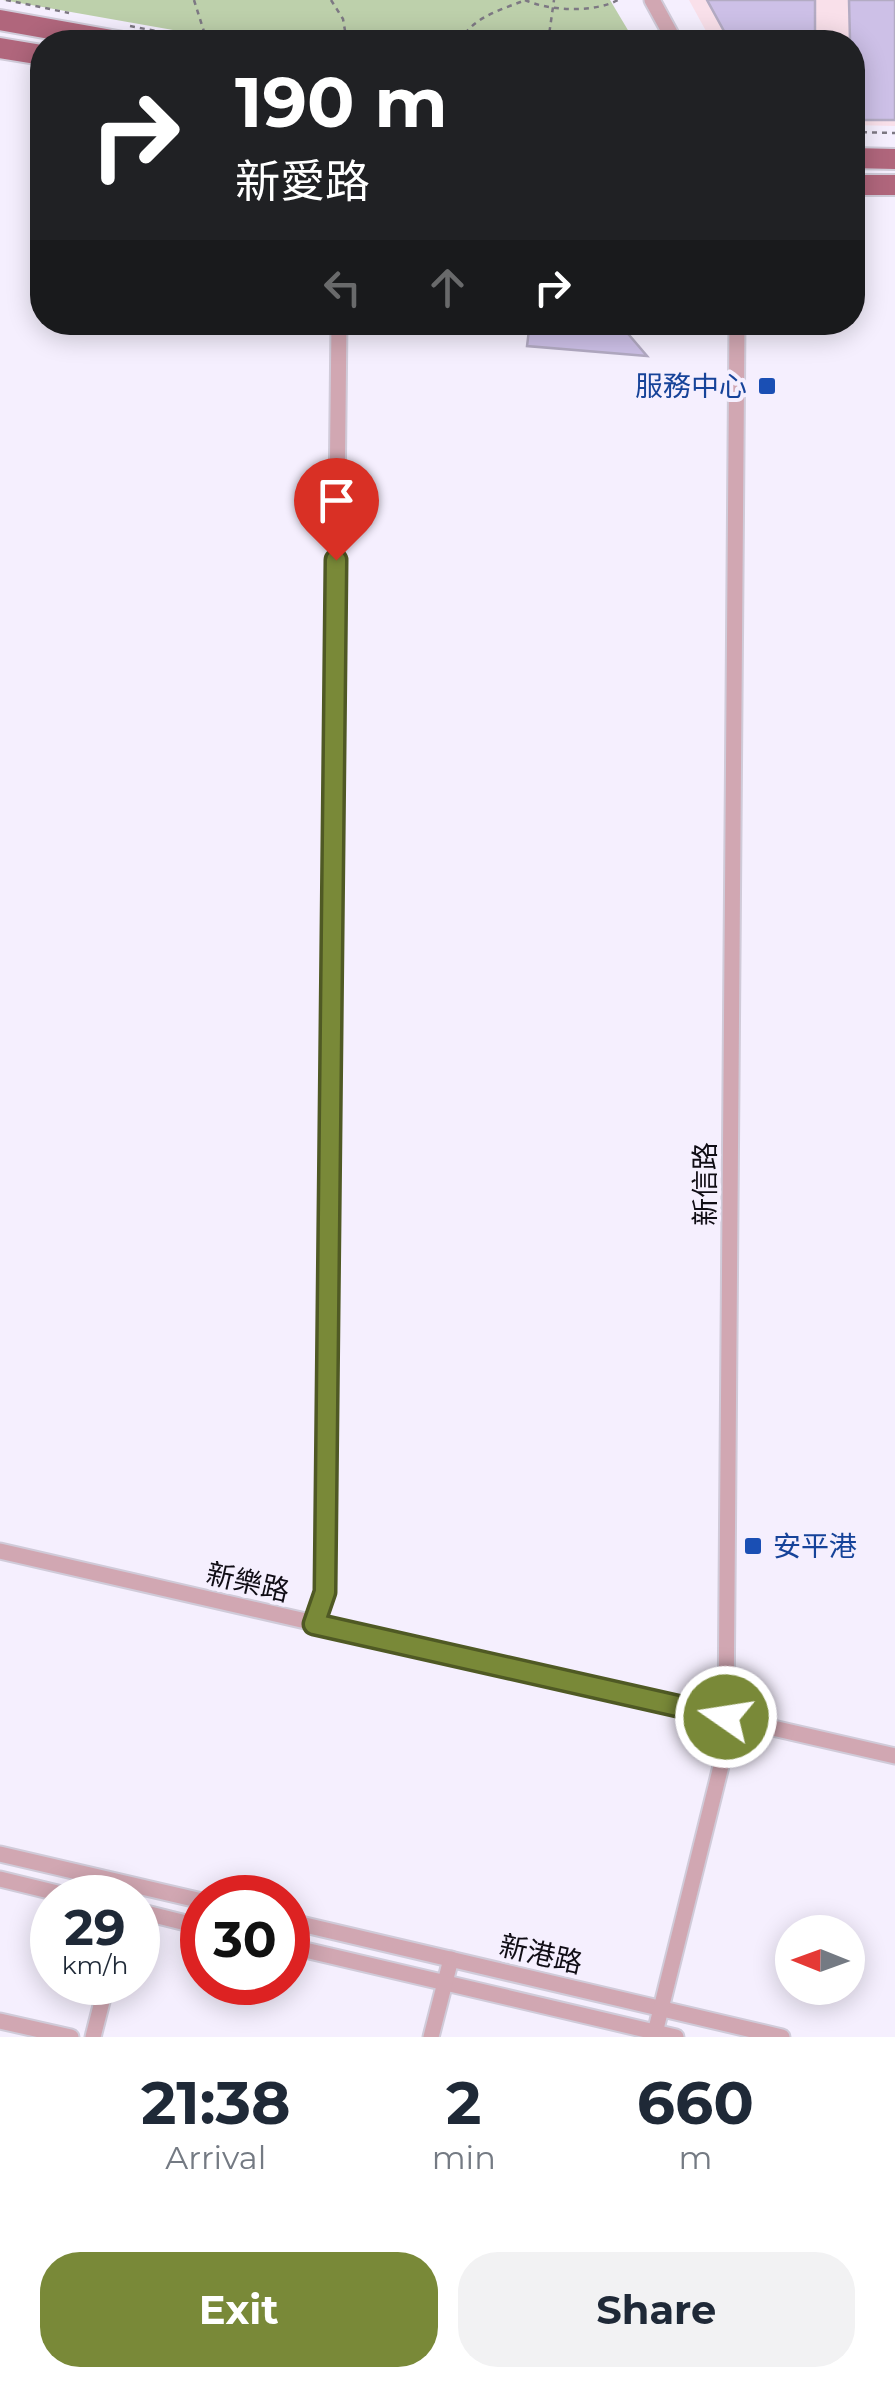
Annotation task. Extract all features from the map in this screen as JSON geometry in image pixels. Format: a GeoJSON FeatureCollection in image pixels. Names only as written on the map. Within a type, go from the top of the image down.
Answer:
{"type":"FeatureCollection","features":[{"type":"Feature","properties":{"kind":"main road"},"geometry":{"type":"LineString","coordinates":[[0,20],[56,30]]}},
{"type":"Feature","properties":{"kind":"main road"},"geometry":{"type":"LineString","coordinates":[[0,48],[30,54]]}},
{"type":"Feature","properties":{"kind":"main road"},"geometry":{"type":"LineString","coordinates":[[865,158],[895,159]]}},
{"type":"Feature","properties":{"kind":"main road"},"geometry":{"type":"LineString","coordinates":[[865,186],[895,185]]}},
{"type":"Feature","properties":{"kind":"street"},"geometry":{"type":"LineString","coordinates":[[652,0],[668,30]]}},
{"type":"Feature","properties":{"kind":"street"},"geometry":{"type":"LineString","coordinates":[[314,1624],[325,1592],[339,335]]}},
{"type":"Feature","properties":{"kind":"street","name":"新信路"},"geometry":{"type":"LineString","coordinates":[[656,2035],[722,1762],[726,1717],[737,335]]}},
{"type":"Feature","properties":{"kind":"street","name":"新樂路"},"geometry":{"type":"LineString","coordinates":[[0,1551],[895,1756]]}},
{"type":"Feature","properties":{"kind":"street"},"geometry":{"type":"LineString","coordinates":[[0,1854],[74,1875]]}},
{"type":"Feature","properties":{"kind":"street"},"geometry":{"type":"LineString","coordinates":[[0,1879],[30,1886]]}},
{"type":"Feature","properties":{"kind":"street","name":"新港路"},"geometry":{"type":"LineString","coordinates":[[310,1926],[782,2037]]}},
{"type":"Feature","properties":{"kind":"street","name":"新港路"},"geometry":{"type":"LineString","coordinates":[[310,1951],[676,2037]]}},
{"type":"Feature","properties":{"kind":"street"},"geometry":{"type":"LineString","coordinates":[[431,2037],[451,1958]]}},
{"type":"Feature","properties":{"kind":"street"},"geometry":{"type":"LineString","coordinates":[[94,2037],[102,2005]]}},
{"type":"Feature","properties":{"kind":"street"},"geometry":{"type":"LineString","coordinates":[[0,2021],[70,2037]]}},
{"type":"Feature","properties":{"kind":"path"},"geometry":{"type":"LineString","coordinates":[[194,0],[204,30]]}},
{"type":"Feature","properties":{"kind":"path"},"geometry":{"type":"LineString","coordinates":[[330,0],[343,19],[345,30]]}},
{"type":"Feature","properties":{"kind":"path"},"geometry":{"type":"LineString","coordinates":[[466,30],[525,0],[553,7],[595,8],[618,0]]}},
{"type":"Feature","properties":{"kind":"path"},"geometry":{"type":"LineString","coordinates":[[550,30],[554,0]]}},
{"type":"Feature","properties":{"kind":"path"},"geometry":{"type":"LineString","coordinates":[[865,132],[895,133]]}},
{"type":"Feature","properties":{"kind":"shaded area"},"geometry":{"type":"Polygon","coordinates":[[[689,0],[895,0],[895,126],[865,125],[865,30],[705,30],[689,0]]]}},
{"type":"Feature","properties":{"kind":"green space"},"geometry":{"type":"Polygon","coordinates":[[[3,0],[610,0],[628,30],[173,30],[3,0]]]}},
{"type":"Feature","properties":{"kind":"building"},"geometry":{"type":"Polygon","coordinates":[[[707,0],[815,0],[815,30],[723,30],[707,0]]]}},
{"type":"Feature","properties":{"kind":"building"},"geometry":{"type":"Polygon","coordinates":[[[849,0],[895,0],[895,120],[865,120],[865,30],[850,30],[849,0]]]}},
{"type":"Feature","properties":{"kind":"building"},"geometry":{"type":"Polygon","coordinates":[[[528,335],[629,335],[647,356],[527,346],[528,335]]]}},
{"type":"Feature","properties":{"kind":"place","name":"服務中心"},"geometry":{"type":"Point","coordinates":[767,386]}},
{"type":"Feature","properties":{"kind":"place","name":"安平港"},"geometry":{"type":"Point","coordinates":[753,1546]}},
{"type":"Feature","properties":{"kind":"route"},"geometry":{"type":"LineString","coordinates":[[336,560],[325,1592],[314,1624],[726,1717]]}}]}
